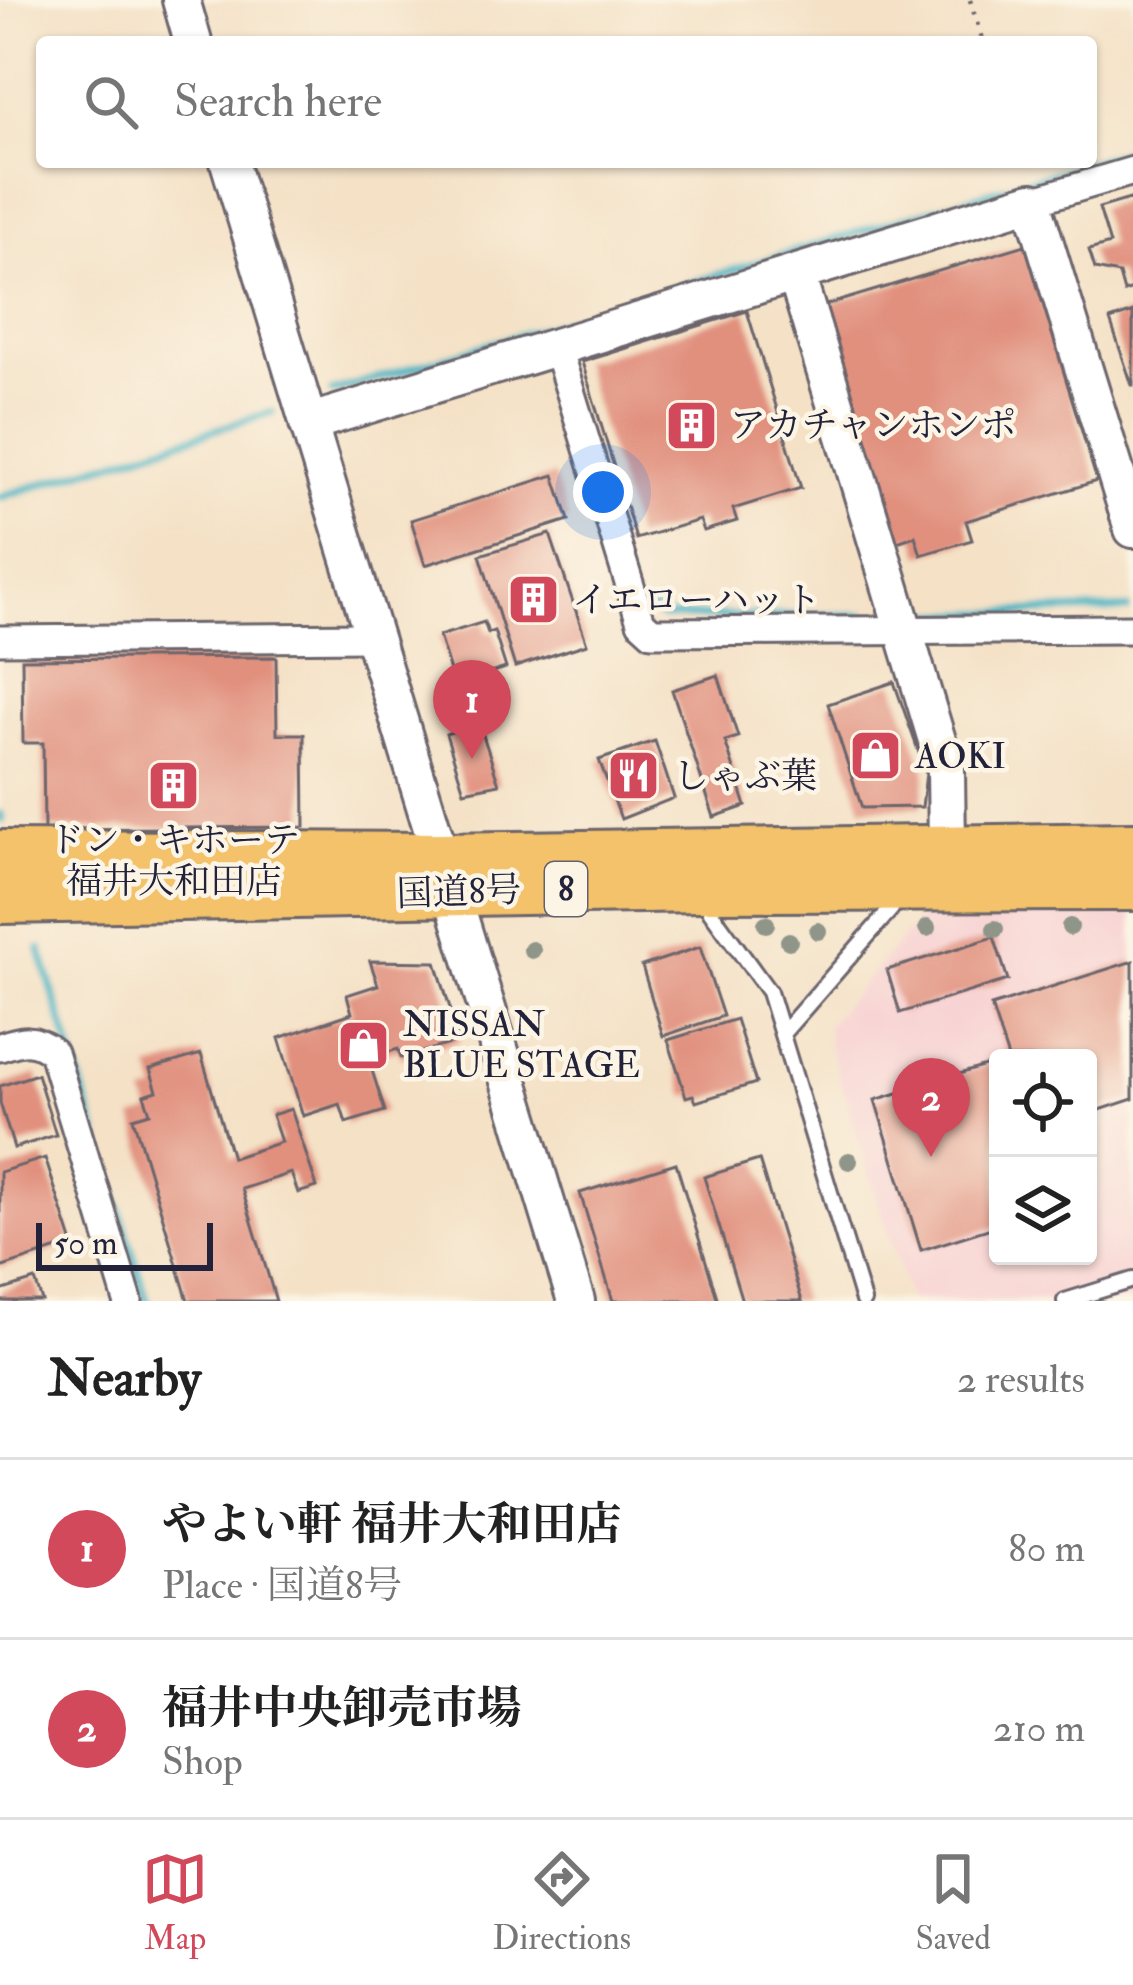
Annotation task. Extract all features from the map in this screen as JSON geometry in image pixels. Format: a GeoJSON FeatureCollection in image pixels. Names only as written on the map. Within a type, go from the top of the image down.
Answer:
{"type":"FeatureCollection","features":[{"type":"Feature","properties":{"kind":"highway","name":"国道8号"},"geometry":{"type":"LineString","coordinates":[[0,899],[946,849],[1133,848]]}},
{"type":"Feature","properties":{"kind":"highway","name":"国道8号"},"geometry":{"type":"LineString","coordinates":[[0,855],[701,886],[1133,886]]}},
{"type":"Feature","properties":{"kind":"street"},"geometry":{"type":"LineString","coordinates":[[181,0],[191,36]]}},
{"type":"Feature","properties":{"kind":"street"},"geometry":{"type":"LineString","coordinates":[[231,168],[576,1301]]}},
{"type":"Feature","properties":{"kind":"street"},"geometry":{"type":"LineString","coordinates":[[308,423],[1133,172]]}},
{"type":"Feature","properties":{"kind":"street"},"geometry":{"type":"LineString","coordinates":[[1032,202],[1133,530]]}},
{"type":"Feature","properties":{"kind":"street"},"geometry":{"type":"LineString","coordinates":[[796,274],[946,770],[946,849]]}},
{"type":"Feature","properties":{"kind":"street"},"geometry":{"type":"LineString","coordinates":[[557,348],[641,622],[652,632],[1133,628]]}},
{"type":"Feature","properties":{"kind":"street"},"geometry":{"type":"LineString","coordinates":[[0,640],[372,637]]}},
{"type":"Feature","properties":{"kind":"street"},"geometry":{"type":"LineString","coordinates":[[0,1047],[40,1041],[53,1052],[128,1301]]}},
{"type":"Feature","properties":{"kind":"lane"},"geometry":{"type":"LineString","coordinates":[[701,886],[711,912],[769,992],[863,1301]]}},
{"type":"Feature","properties":{"kind":"lane"},"geometry":{"type":"LineString","coordinates":[[782,1034],[891,909],[902,889]]}},
{"type":"Feature","properties":{"kind":"lane"},"geometry":{"type":"LineString","coordinates":[[1065,1301],[1133,1280]]}},
{"type":"Feature","properties":{"kind":"path"},"geometry":{"type":"LineString","coordinates":[[970,0],[981,36]]}},
{"type":"Feature","properties":{"kind":"shaded area"},"geometry":{"type":"Polygon","coordinates":[[[1133,914],[1133,1301],[909,1301],[827,1025],[922,916],[1133,914]]]}},
{"type":"Feature","properties":{"kind":"building"},"geometry":{"type":"Polygon","coordinates":[[[1133,198],[1133,289],[1124,292],[1119,274],[1095,269],[1089,250],[1110,244],[1099,208],[1133,198]]]}},
{"type":"Feature","properties":{"kind":"building"},"geometry":{"type":"Polygon","coordinates":[[[1025,245],[1097,481],[966,521],[972,540],[921,555],[915,536],[897,542],[826,305],[1025,245]]]}},
{"type":"Feature","properties":{"kind":"building","name":"アカチャンホンポ"},"geometry":{"type":"Polygon","coordinates":[[[747,311],[801,488],[733,509],[737,521],[704,531],[700,520],[636,539],[582,362],[747,311]]]}},
{"type":"Feature","properties":{"kind":"building"},"geometry":{"type":"Polygon","coordinates":[[[1133,312],[1133,385],[1132,385],[1110,320],[1133,312]]]}},
{"type":"Feature","properties":{"kind":"building"},"geometry":{"type":"Polygon","coordinates":[[[554,475],[569,520],[425,565],[411,520],[554,475]]]}},
{"type":"Feature","properties":{"kind":"building","name":"イエローハット"},"geometry":{"type":"Polygon","coordinates":[[[550,534],[587,644],[515,667],[480,555],[550,534]]]}},
{"type":"Feature","properties":{"kind":"building"},"geometry":{"type":"Polygon","coordinates":[[[484,622],[488,633],[494,631],[506,668],[454,684],[439,636],[484,622]]]}},
{"type":"Feature","properties":{"kind":"building","name":"ドン・キホーテ 福井大和田店"},"geometry":{"type":"Polygon","coordinates":[[[276,657],[277,734],[304,734],[305,827],[44,829],[43,743],[23,743],[22,659],[276,657]]]}},
{"type":"Feature","properties":{"kind":"building"},"geometry":{"type":"Polygon","coordinates":[[[718,675],[738,737],[725,741],[746,806],[714,817],[672,690],[718,675]]]}},
{"type":"Feature","properties":{"kind":"building"},"geometry":{"type":"Polygon","coordinates":[[[894,682],[926,773],[922,807],[862,808],[828,704],[894,682]]]}},
{"type":"Feature","properties":{"kind":"building"},"geometry":{"type":"Polygon","coordinates":[[[479,723],[499,784],[464,791],[446,734],[479,723]]]}},
{"type":"Feature","properties":{"kind":"building"},"geometry":{"type":"Polygon","coordinates":[[[655,741],[674,798],[621,819],[599,760],[655,741]]]}},
{"type":"Feature","properties":{"kind":"building"},"geometry":{"type":"Polygon","coordinates":[[[994,937],[1008,980],[900,1013],[887,970],[994,937]]]}},
{"type":"Feature","properties":{"kind":"building"},"geometry":{"type":"Polygon","coordinates":[[[700,947],[723,1016],[663,1036],[642,966],[700,947]]]}},
{"type":"Feature","properties":{"kind":"building","name":"NISSAN BLUE STAGE"},"geometry":{"type":"Polygon","coordinates":[[[370,961],[436,962],[460,1041],[401,1058],[398,1049],[368,1058],[385,1111],[346,1123],[340,1104],[303,1116],[279,1038],[352,1013],[347,995],[378,985],[370,961]]]}},
{"type":"Feature","properties":{"kind":"building"},"geometry":{"type":"Polygon","coordinates":[[[1133,961],[1133,1099],[1097,1111],[1097,1049],[1005,1049],[991,1006],[1133,961]]]}},
{"type":"Feature","properties":{"kind":"building"},"geometry":{"type":"Polygon","coordinates":[[[736,1019],[756,1083],[696,1102],[693,1095],[686,1097],[668,1040],[736,1019]]]}},
{"type":"Feature","properties":{"kind":"building"},"geometry":{"type":"Polygon","coordinates":[[[201,1054],[232,1158],[281,1142],[272,1115],[291,1109],[317,1187],[298,1193],[291,1173],[242,1189],[276,1301],[188,1301],[133,1118],[150,1113],[144,1095],[157,1091],[150,1069],[201,1054]]]}},
{"type":"Feature","properties":{"kind":"building"},"geometry":{"type":"Polygon","coordinates":[[[989,1065],[989,1229],[921,1250],[875,1100],[989,1065]]]}},
{"type":"Feature","properties":{"kind":"building"},"geometry":{"type":"Polygon","coordinates":[[[37,1074],[56,1135],[14,1148],[0,1103],[0,1086],[37,1074]]]}},
{"type":"Feature","properties":{"kind":"building"},"geometry":{"type":"Polygon","coordinates":[[[45,1158],[73,1244],[0,1268],[0,1172],[45,1158]]]}},
{"type":"Feature","properties":{"kind":"building"},"geometry":{"type":"Polygon","coordinates":[[[759,1160],[802,1301],[742,1301],[704,1177],[759,1160]]]}},
{"type":"Feature","properties":{"kind":"building"},"geometry":{"type":"Polygon","coordinates":[[[676,1163],[718,1301],[613,1301],[580,1193],[676,1163]]]}},
{"type":"Feature","properties":{"kind":"building"},"geometry":{"type":"Polygon","coordinates":[[[35,1280],[42,1301],[0,1301],[0,1291],[35,1280]]]}},
{"type":"Feature","properties":{"kind":"waterway"},"geometry":{"type":"LineString","coordinates":[[1097,160],[1133,149]]}},
{"type":"Feature","properties":{"kind":"waterway"},"geometry":{"type":"LineString","coordinates":[[332,392],[1070,168]]}},
{"type":"Feature","properties":{"kind":"waterway"},"geometry":{"type":"LineString","coordinates":[[547,380],[609,580]]}},
{"type":"Feature","properties":{"kind":"waterway"},"geometry":{"type":"LineString","coordinates":[[0,497],[272,412]]}},
{"type":"Feature","properties":{"kind":"waterway"},"geometry":{"type":"LineString","coordinates":[[652,609],[663,617],[864,615]]}},
{"type":"Feature","properties":{"kind":"waterway"},"geometry":{"type":"LineString","coordinates":[[924,615],[1127,609]]}},
{"type":"Feature","properties":{"kind":"waterway"},"geometry":{"type":"LineString","coordinates":[[0,814],[2,820]]}},
{"type":"Feature","properties":{"kind":"waterway"},"geometry":{"type":"LineString","coordinates":[[40,949],[147,1301]]}},
{"type":"Feature","properties":{"kind":"place","name":"アカチャンホンポ"},"geometry":{"type":"Point","coordinates":[691,425]}},
{"type":"Feature","properties":{"kind":"place","name":"イエローハット"},"geometry":{"type":"Point","coordinates":[533,600]}},
{"type":"Feature","properties":{"kind":"place","name":"AOKI"},"geometry":{"type":"Point","coordinates":[876,756]}},
{"type":"Feature","properties":{"kind":"place","name":"やよい軒 福井大和田店"},"geometry":{"type":"Point","coordinates":[472,759]}},
{"type":"Feature","properties":{"kind":"place","name":"しゃぶ葉"},"geometry":{"type":"Point","coordinates":[634,776]}},
{"type":"Feature","properties":{"kind":"place","name":"ドン・キホーテ 福井大和田店"},"geometry":{"type":"Point","coordinates":[174,785]}},
{"type":"Feature","properties":{"kind":"place","name":"NISSAN BLUE STAGE"},"geometry":{"type":"Point","coordinates":[364,1045]}},
{"type":"Feature","properties":{"kind":"place","name":"福井中央卸売市場"},"geometry":{"type":"Point","coordinates":[931,1157]}}]}
